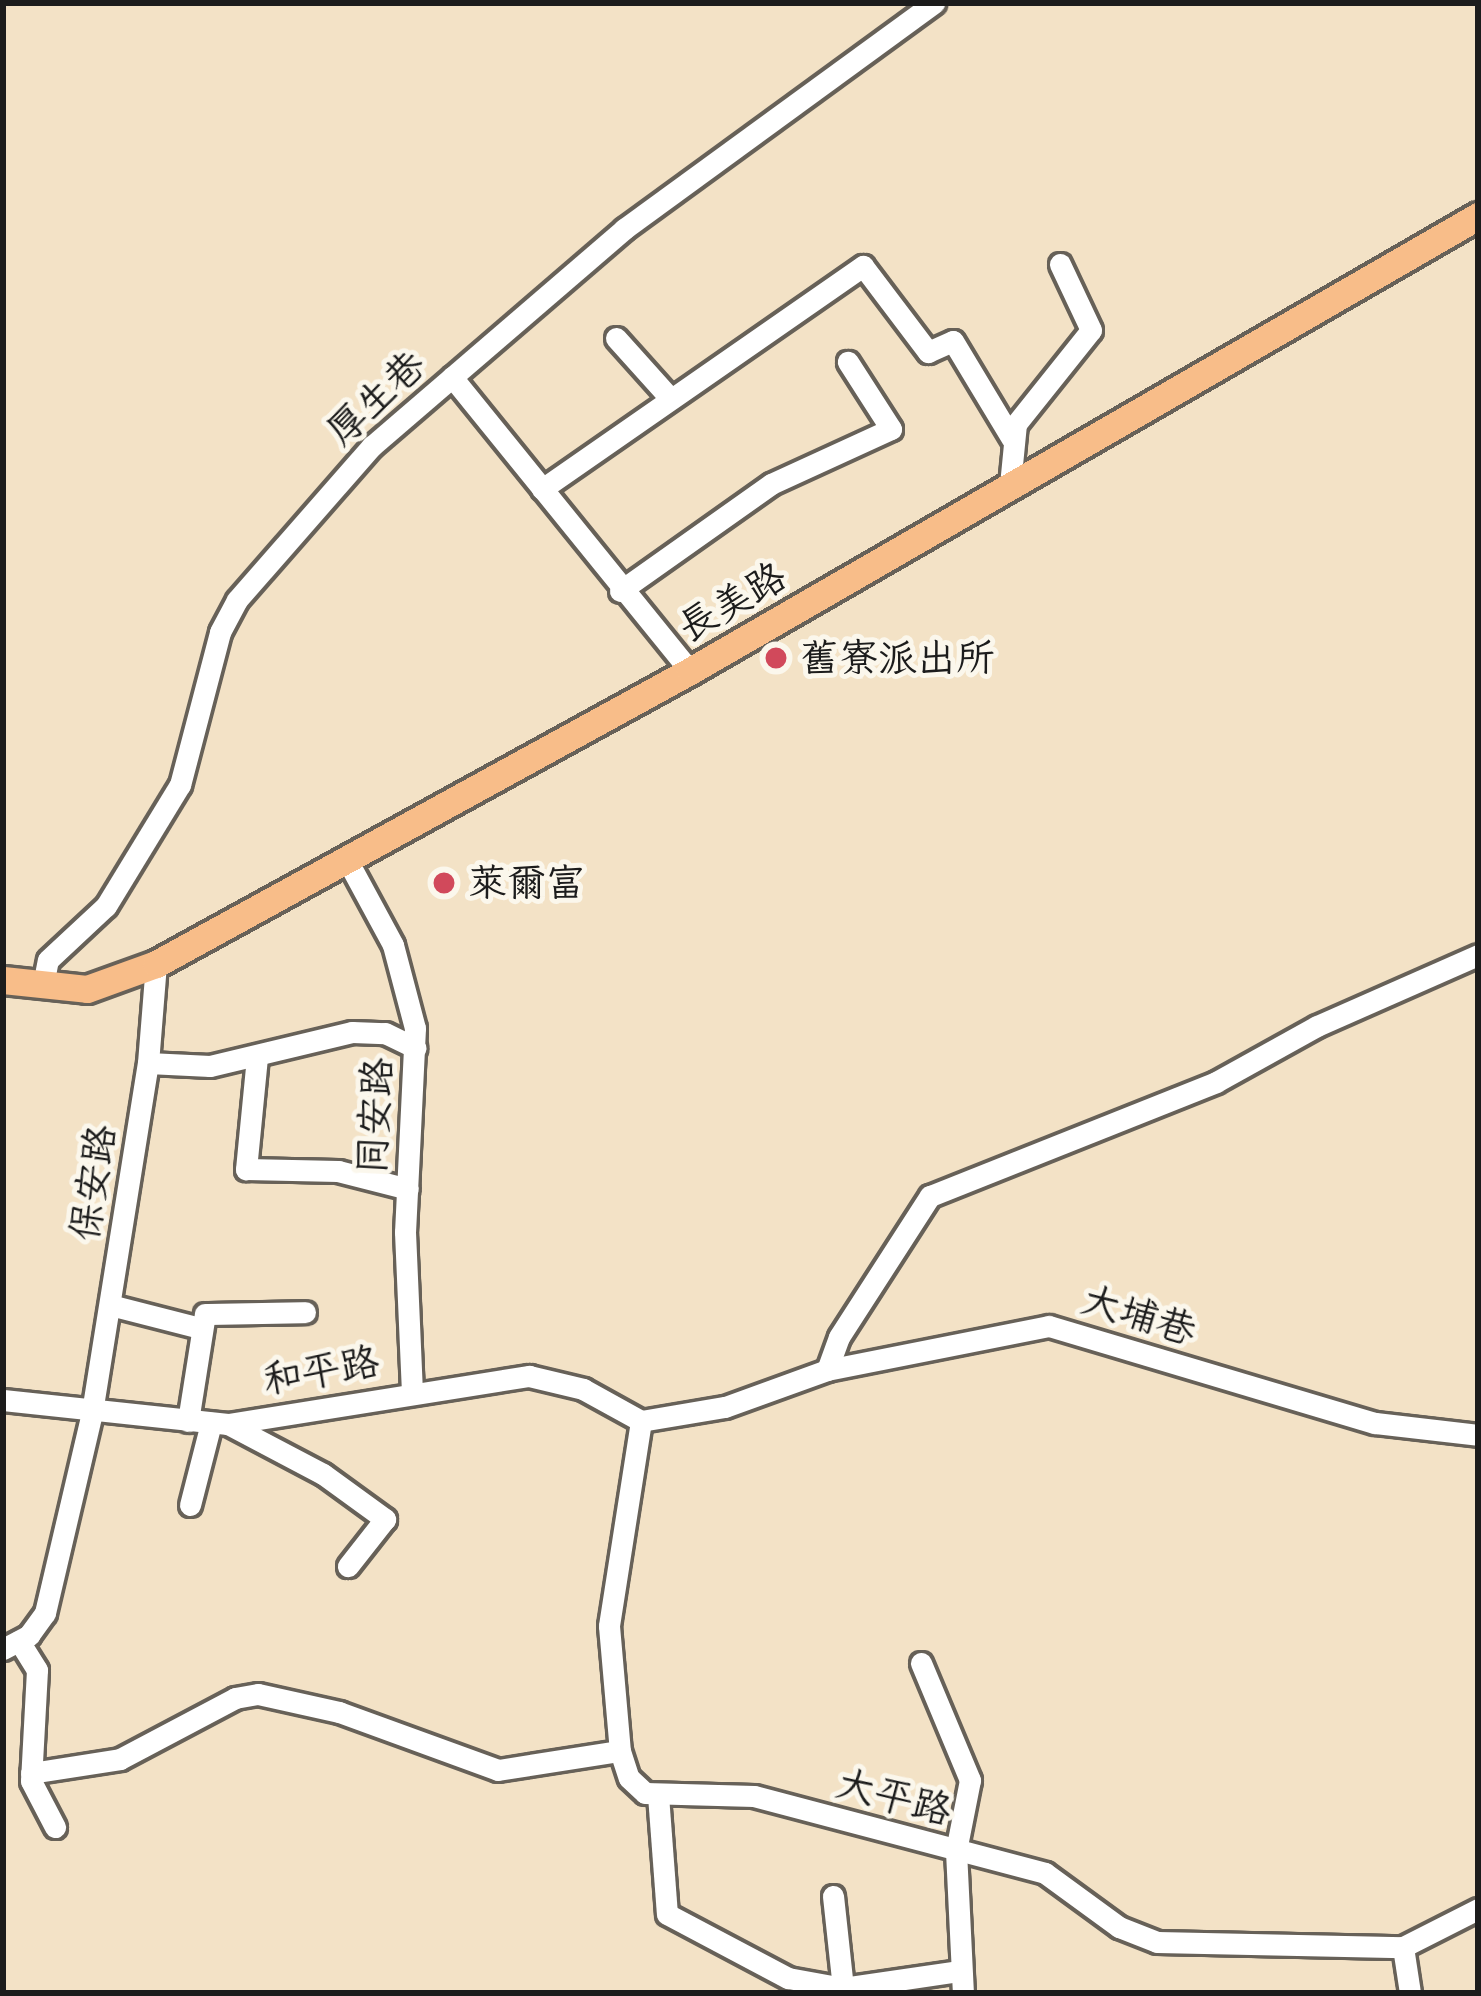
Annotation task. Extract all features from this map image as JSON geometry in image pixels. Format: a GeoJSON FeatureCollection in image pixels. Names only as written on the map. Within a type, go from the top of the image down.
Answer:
{"type":"FeatureCollection","features":[{"type":"Feature","properties":{"kind":"main road","name":"長美路"},"geometry":{"type":"LineString","coordinates":[[3,980],[86,989],[155,964],[690,671],[1478,216]]}},
{"type":"Feature","properties":{"kind":"street","name":"厚生巷"},"geometry":{"type":"LineString","coordinates":[[43,985],[48,959],[106,906],[180,785],[220,632],[237,600],[372,446],[624,229],[934,3]]}},
{"type":"Feature","properties":{"kind":"street"},"geometry":{"type":"LineString","coordinates":[[1010,485],[1012,439],[1091,330],[1060,264]]}},
{"type":"Feature","properties":{"kind":"street"},"geometry":{"type":"LineString","coordinates":[[542,489],[668,396],[863,266],[928,352],[953,341],[1012,439]]}},
{"type":"Feature","properties":{"kind":"street"},"geometry":{"type":"LineString","coordinates":[[616,338],[668,396]]}},
{"type":"Feature","properties":{"kind":"street"},"geometry":{"type":"LineString","coordinates":[[620,591],[771,484],[890,429],[848,362]]}},
{"type":"Feature","properties":{"kind":"street"},"geometry":{"type":"LineString","coordinates":[[452,376],[620,591],[690,671]]}},
{"type":"Feature","properties":{"kind":"street","name":"同安路"},"geometry":{"type":"LineString","coordinates":[[346,857],[394,945],[412,998],[416,1048],[406,1370],[412,1392]]}},
{"type":"Feature","properties":{"kind":"street"},"geometry":{"type":"LineString","coordinates":[[827,1370],[839,1337],[930,1196],[1216,1082],[1317,1026],[1478,955]]}},
{"type":"Feature","properties":{"kind":"street","name":"保安路"},"geometry":{"type":"LineString","coordinates":[[11,1645],[45,1612],[92,1412],[148,1063],[155,964]]}},
{"type":"Feature","properties":{"kind":"street"},"geometry":{"type":"LineString","coordinates":[[148,1063],[210,1066],[352,1032],[385,1034],[416,1048]]}},
{"type":"Feature","properties":{"kind":"street"},"geometry":{"type":"LineString","coordinates":[[257,1057],[246,1169],[338,1171],[408,1190]]}},
{"type":"Feature","properties":{"kind":"street"},"geometry":{"type":"LineString","coordinates":[[110,1306],[200,1328]]}},
{"type":"Feature","properties":{"kind":"street"},"geometry":{"type":"LineString","coordinates":[[188,1421],[200,1328],[212,1308],[305,1312]]}},
{"type":"Feature","properties":{"kind":"street","name":"大埔巷"},"geometry":{"type":"LineString","coordinates":[[640,1421],[725,1407],[827,1370],[1049,1326],[1375,1423],[1478,1435]]}},
{"type":"Feature","properties":{"kind":"street","name":"和平路"},"geometry":{"type":"LineString","coordinates":[[3,1400],[220,1424],[529,1376],[583,1389],[640,1421]]}},
{"type":"Feature","properties":{"kind":"street"},"geometry":{"type":"LineString","coordinates":[[640,1421],[609,1625],[620,1751],[629,1778],[658,1795],[667,1914],[762,1969],[843,1988],[962,1982],[956,1851],[970,1780],[920,1663]]}},
{"type":"Feature","properties":{"kind":"street"},"geometry":{"type":"LineString","coordinates":[[190,1505],[220,1424],[385,1519],[349,1566]]}},
{"type":"Feature","properties":{"kind":"street"},"geometry":{"type":"LineString","coordinates":[[11,1645],[37,1670],[31,1773],[56,1827]]}},
{"type":"Feature","properties":{"kind":"street"},"geometry":{"type":"LineString","coordinates":[[31,1773],[120,1759],[235,1697],[258,1694],[339,1712],[498,1770],[620,1751]]}},
{"type":"Feature","properties":{"kind":"street","name":"大平路"},"geometry":{"type":"LineString","coordinates":[[658,1795],[706,1789],[754,1796],[1045,1873],[1119,1927],[1157,1942],[1402,1947],[1478,1909]]}},
{"type":"Feature","properties":{"kind":"street"},"geometry":{"type":"LineString","coordinates":[[833,1896],[843,1988]]}},
{"type":"Feature","properties":{"kind":"street"},"geometry":{"type":"LineString","coordinates":[[1402,1947],[1410,1993]]}},
{"type":"Feature","properties":{"kind":"place","name":"舊寮派出所"},"geometry":{"type":"Point","coordinates":[776,658]}},
{"type":"Feature","properties":{"kind":"place","name":"萊爾富"},"geometry":{"type":"Point","coordinates":[444,883]}}]}
